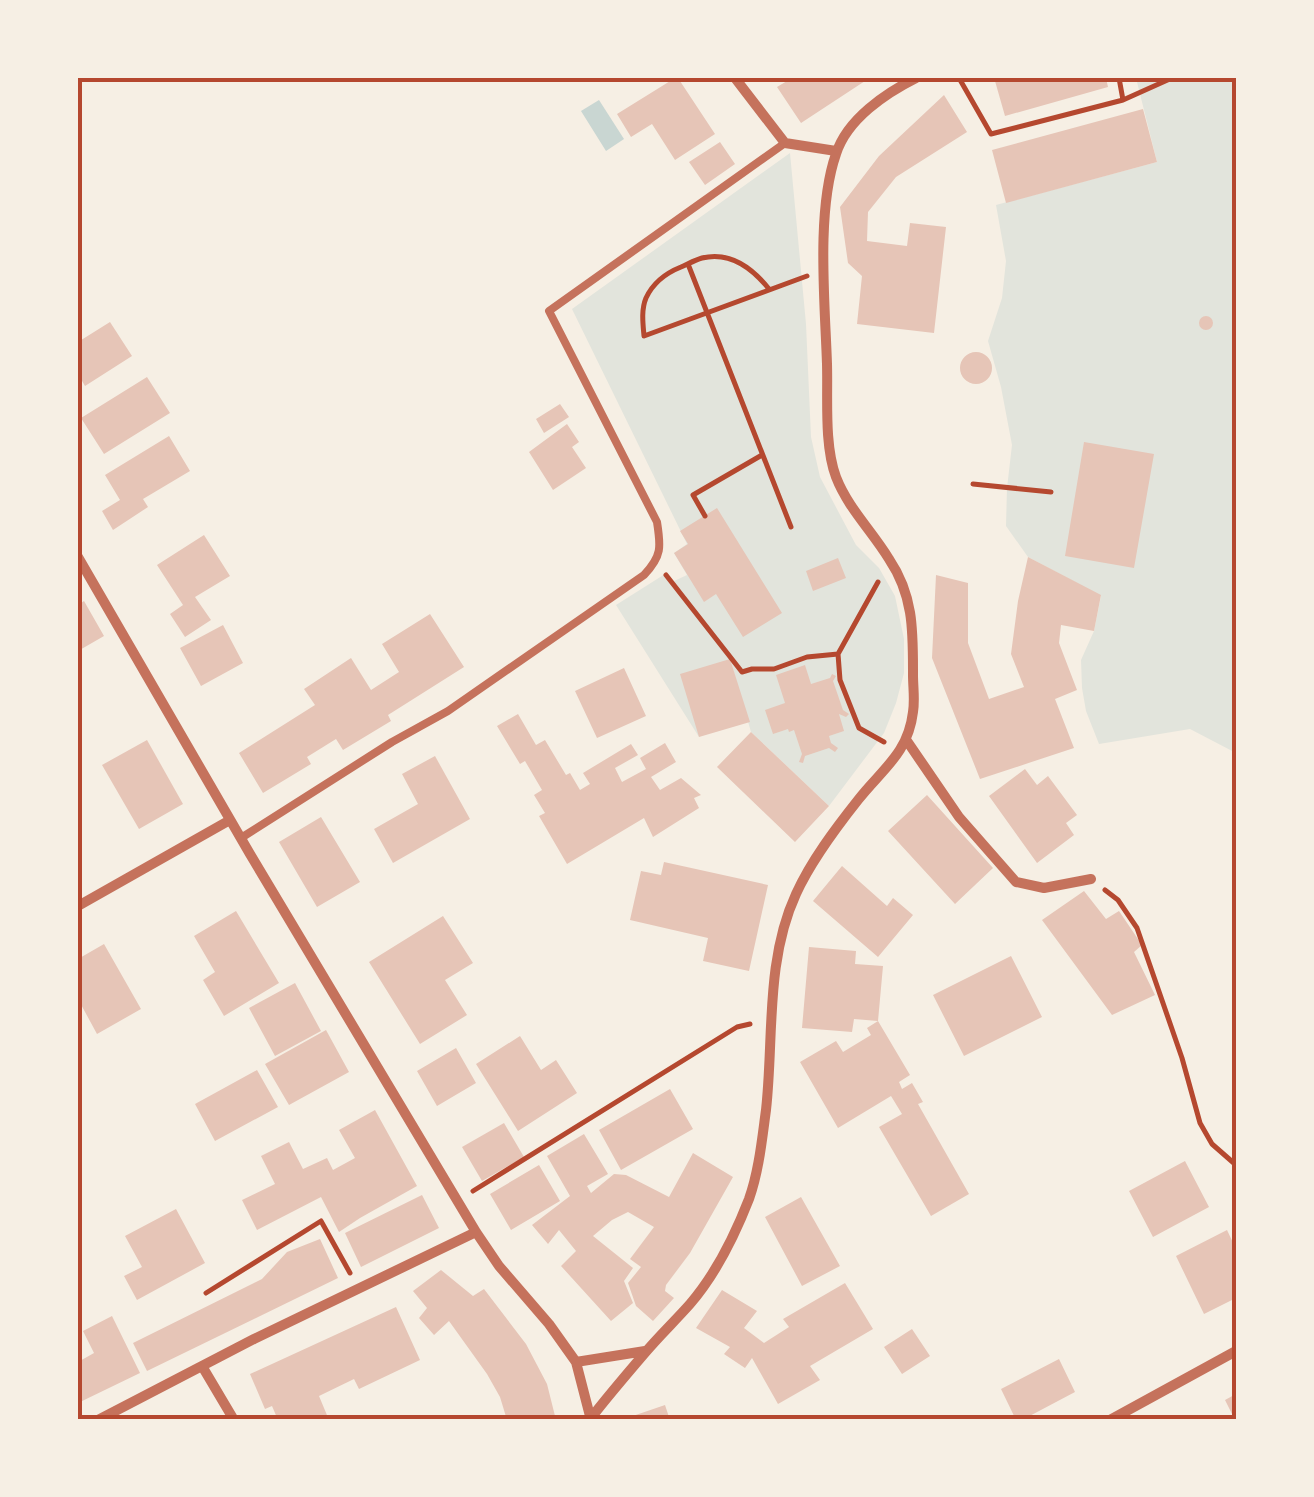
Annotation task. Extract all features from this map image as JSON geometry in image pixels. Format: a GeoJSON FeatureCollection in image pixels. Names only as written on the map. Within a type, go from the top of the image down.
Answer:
{"type":"FeatureCollection","features":[{"type":"Feature","properties":{"kind":"street"},"geometry":{"type":"LineString","coordinates":[[735,78],[785,143],[836,151]]}},
{"type":"Feature","properties":{"kind":"street"},"geometry":{"type":"LineString","coordinates":[[591,1419],[692,1302],[732,1235],[750,1196],[766,1109],[770,1020],[780,944],[795,895],[822,850],[907,741],[913,712],[914,632],[907,595],[891,560],[852,506],[835,474],[828,426],[824,272],[826,199],[836,151],[854,125],[883,96],[916,78]]}},
{"type":"Feature","properties":{"kind":"street"},"geometry":{"type":"LineString","coordinates":[[78,557],[476,1232],[576,1362],[591,1419]]}},
{"type":"Feature","properties":{"kind":"street"},"geometry":{"type":"LineString","coordinates":[[907,741],[959,817],[1016,882],[1044,888],[1091,879]]}},
{"type":"Feature","properties":{"kind":"street"},"geometry":{"type":"LineString","coordinates":[[78,906],[230,820]]}},
{"type":"Feature","properties":{"kind":"street"},"geometry":{"type":"LineString","coordinates":[[98,1420],[476,1232]]}},
{"type":"Feature","properties":{"kind":"street"},"geometry":{"type":"LineString","coordinates":[[576,1362],[646,1351]]}},
{"type":"Feature","properties":{"kind":"street"},"geometry":{"type":"LineString","coordinates":[[1110,1420],[1236,1351]]}},
{"type":"Feature","properties":{"kind":"street"},"geometry":{"type":"LineString","coordinates":[[202,1366],[234,1420]]}},
{"type":"Feature","properties":{"kind":"lane"},"geometry":{"type":"LineString","coordinates":[[241,838],[480,690],[644,575],[656,562],[660,542],[657,522],[549,311],[785,143]]}},
{"type":"Feature","properties":{"kind":"path"},"geometry":{"type":"LineString","coordinates":[[959,78],[991,134],[1123,100],[1172,78]]}},
{"type":"Feature","properties":{"kind":"path"},"geometry":{"type":"LineString","coordinates":[[1119,78],[1123,100]]}},
{"type":"Feature","properties":{"kind":"path"},"geometry":{"type":"LineString","coordinates":[[769,289],[740,262],[722,257],[702,258],[671,271],[657,282],[646,298],[644,336],[824,272]]}},
{"type":"Feature","properties":{"kind":"path"},"geometry":{"type":"LineString","coordinates":[[688,264],[790,527]]}},
{"type":"Feature","properties":{"kind":"path"},"geometry":{"type":"LineString","coordinates":[[705,516],[693,495],[762,455]]}},
{"type":"Feature","properties":{"kind":"path"},"geometry":{"type":"LineString","coordinates":[[973,484],[1051,492]]}},
{"type":"Feature","properties":{"kind":"path"},"geometry":{"type":"LineString","coordinates":[[656,562],[742,672],[838,654]]}},
{"type":"Feature","properties":{"kind":"path"},"geometry":{"type":"LineString","coordinates":[[869,735],[859,728],[840,680],[838,654],[876,584]]}},
{"type":"Feature","properties":{"kind":"path"},"geometry":{"type":"LineString","coordinates":[[1091,879],[1118,900],[1137,928],[1182,1058],[1200,1124],[1212,1144],[1236,1166]]}},
{"type":"Feature","properties":{"kind":"path"},"geometry":{"type":"LineString","coordinates":[[458,1200],[738,1026],[770,1020]]}},
{"type":"Feature","properties":{"kind":"path"},"geometry":{"type":"LineString","coordinates":[[206,1293],[322,1221],[358,1289]]}},
{"type":"Feature","properties":{"kind":"shaded area"},"geometry":{"type":"Polygon","coordinates":[[[1136,78],[1236,78],[1236,753],[1190,729],[1099,744],[1086,711],[1081,660],[1094,631],[1101,596],[1028,557],[1006,526],[1012,445],[988,341],[1002,298],[1006,261],[996,205],[1157,162],[1136,78]]]}},
{"type":"Feature","properties":{"kind":"shaded area"},"geometry":{"type":"Polygon","coordinates":[[[599,100],[624,139],[606,151],[581,111],[599,100]]]}},
{"type":"Feature","properties":{"kind":"shaded area"},"geometry":{"type":"Polygon","coordinates":[[[790,153],[806,324],[811,437],[820,477],[856,545],[879,568],[895,596],[904,639],[904,673],[884,733],[829,806],[751,732],[730,659],[699,737],[616,605],[665,574],[672,582],[687,575],[674,553],[687,544],[572,309],[790,153]]]}},
{"type":"Feature","properties":{"kind":"building"},"geometry":{"type":"Polygon","coordinates":[[[675,78],[715,134],[675,160],[652,124],[631,137],[617,114],[675,78]]]}},
{"type":"Feature","properties":{"kind":"building"},"geometry":{"type":"Polygon","coordinates":[[[792,78],[865,81],[801,123],[777,87],[792,78]]]}},
{"type":"Feature","properties":{"kind":"building"},"geometry":{"type":"Polygon","coordinates":[[[1106,78],[1108,87],[1005,116],[995,81],[1106,78]]]}},
{"type":"Feature","properties":{"kind":"building"},"geometry":{"type":"Polygon","coordinates":[[[944,95],[967,132],[896,177],[868,212],[867,241],[907,246],[910,223],[946,227],[934,333],[857,324],[862,276],[848,263],[840,207],[879,156],[944,95]]]}},
{"type":"Feature","properties":{"kind":"building"},"geometry":{"type":"Polygon","coordinates":[[[1143,109],[1157,162],[1006,203],[992,150],[1143,109]]]}},
{"type":"Feature","properties":{"kind":"building"},"geometry":{"type":"Polygon","coordinates":[[[720,142],[735,164],[705,185],[689,162],[720,142]]]}},
{"type":"Feature","properties":{"kind":"building"},"geometry":{"type":"Polygon","coordinates":[[[1206,316],[1213,323],[1206,330],[1199,323],[1206,316]]]}},
{"type":"Feature","properties":{"kind":"building"},"geometry":{"type":"Polygon","coordinates":[[[110,322],[132,356],[85,386],[78,374],[78,342],[110,322]]]}},
{"type":"Feature","properties":{"kind":"building"},"geometry":{"type":"Polygon","coordinates":[[[976,352],[987,357],[992,368],[987,379],[976,384],[965,379],[960,368],[965,357],[976,352]]]}},
{"type":"Feature","properties":{"kind":"building"},"geometry":{"type":"Polygon","coordinates":[[[147,377],[170,413],[104,454],[81,418],[147,377]]]}},
{"type":"Feature","properties":{"kind":"building"},"geometry":{"type":"Polygon","coordinates":[[[560,404],[569,417],[544,433],[536,419],[560,404]]]}},
{"type":"Feature","properties":{"kind":"building"},"geometry":{"type":"Polygon","coordinates":[[[567,424],[579,442],[572,447],[586,468],[553,490],[529,452],[567,424]]]}},
{"type":"Feature","properties":{"kind":"building"},"geometry":{"type":"Polygon","coordinates":[[[169,436],[190,471],[143,499],[148,507],[113,530],[102,511],[120,500],[105,475],[169,436]]]}},
{"type":"Feature","properties":{"kind":"building"},"geometry":{"type":"Polygon","coordinates":[[[1084,442],[1154,454],[1134,568],[1065,556],[1084,442]]]}},
{"type":"Feature","properties":{"kind":"building"},"geometry":{"type":"Polygon","coordinates":[[[717,508],[782,613],[743,637],[716,594],[704,602],[674,553],[688,544],[680,531],[717,508]]]}},
{"type":"Feature","properties":{"kind":"building"},"geometry":{"type":"Polygon","coordinates":[[[204,535],[230,576],[195,597],[211,620],[185,637],[170,614],[183,605],[157,565],[204,535]]]}},
{"type":"Feature","properties":{"kind":"building"},"geometry":{"type":"Polygon","coordinates":[[[1028,557],[1101,595],[1094,631],[1061,625],[1059,643],[1077,690],[1055,699],[1074,748],[980,779],[932,658],[936,575],[968,583],[968,643],[989,699],[1024,687],[1011,654],[1028,557]]]}},
{"type":"Feature","properties":{"kind":"building"},"geometry":{"type":"Polygon","coordinates":[[[838,558],[846,578],[813,591],[806,571],[838,558]]]}},
{"type":"Feature","properties":{"kind":"building"},"geometry":{"type":"Polygon","coordinates":[[[84,601],[104,636],[78,651],[78,605],[84,601]]]}},
{"type":"Feature","properties":{"kind":"building"},"geometry":{"type":"Polygon","coordinates":[[[430,614],[464,667],[388,715],[391,721],[343,750],[336,739],[307,757],[311,764],[263,793],[239,753],[315,705],[304,689],[351,658],[371,690],[399,672],[382,644],[430,614]]]}},
{"type":"Feature","properties":{"kind":"building"},"geometry":{"type":"Polygon","coordinates":[[[223,625],[243,663],[201,686],[180,648],[223,625]]]}},
{"type":"Feature","properties":{"kind":"building"},"geometry":{"type":"Polygon","coordinates":[[[730,659],[750,722],[699,737],[680,674],[730,659]]]}},
{"type":"Feature","properties":{"kind":"building"},"geometry":{"type":"Polygon","coordinates":[[[805,665],[811,684],[832,674],[836,676],[833,681],[843,710],[849,714],[839,714],[844,731],[829,736],[838,748],[835,752],[829,748],[805,756],[803,763],[799,762],[802,754],[794,730],[773,734],[765,710],[785,703],[776,675],[805,665]]]}},
{"type":"Feature","properties":{"kind":"building"},"geometry":{"type":"Polygon","coordinates":[[[624,668],[646,716],[597,738],[575,691],[624,668]]]}},
{"type":"Feature","properties":{"kind":"building"},"geometry":{"type":"Polygon","coordinates":[[[518,714],[536,745],[545,740],[580,790],[590,784],[583,773],[631,744],[638,755],[615,768],[622,782],[646,769],[640,758],[665,743],[676,762],[651,777],[660,790],[681,778],[701,795],[694,798],[699,808],[653,837],[644,818],[567,864],[539,816],[545,813],[534,795],[542,790],[525,761],[520,764],[497,726],[518,714]]]}},
{"type":"Feature","properties":{"kind":"building"},"geometry":{"type":"Polygon","coordinates":[[[751,732],[829,806],[795,842],[717,767],[751,732]]]}},
{"type":"Feature","properties":{"kind":"building"},"geometry":{"type":"Polygon","coordinates":[[[147,740],[183,804],[139,829],[102,765],[147,740]]]}},
{"type":"Feature","properties":{"kind":"building"},"geometry":{"type":"Polygon","coordinates":[[[435,756],[470,819],[393,863],[374,829],[418,804],[402,774],[435,756]]]}},
{"type":"Feature","properties":{"kind":"building"},"geometry":{"type":"Polygon","coordinates":[[[1025,769],[1037,785],[1048,776],[1077,815],[1066,823],[1074,835],[1037,863],[989,796],[1025,769]]]}},
{"type":"Feature","properties":{"kind":"building"},"geometry":{"type":"Polygon","coordinates":[[[927,795],[993,868],[955,904],[888,831],[927,795]]]}},
{"type":"Feature","properties":{"kind":"building"},"geometry":{"type":"Polygon","coordinates":[[[321,817],[360,882],[317,907],[279,842],[321,817]]]}},
{"type":"Feature","properties":{"kind":"building"},"geometry":{"type":"Polygon","coordinates":[[[664,862],[768,885],[749,971],[703,961],[708,938],[630,920],[641,871],[661,875],[664,862]]]}},
{"type":"Feature","properties":{"kind":"building"},"geometry":{"type":"Polygon","coordinates":[[[842,866],[887,906],[893,898],[913,915],[878,957],[813,901],[842,866]]]}},
{"type":"Feature","properties":{"kind":"building"},"geometry":{"type":"Polygon","coordinates":[[[1084,891],[1106,919],[1119,911],[1142,945],[1134,952],[1155,995],[1112,1015],[1042,920],[1084,891]]]}},
{"type":"Feature","properties":{"kind":"building"},"geometry":{"type":"Polygon","coordinates":[[[236,911],[279,983],[224,1016],[203,980],[215,972],[194,936],[236,911]]]}},
{"type":"Feature","properties":{"kind":"building"},"geometry":{"type":"Polygon","coordinates":[[[443,916],[473,963],[445,980],[467,1015],[420,1044],[369,962],[443,916]]]}},
{"type":"Feature","properties":{"kind":"building"},"geometry":{"type":"Polygon","coordinates":[[[104,944],[141,1009],[97,1034],[78,999],[78,959],[104,944]]]}},
{"type":"Feature","properties":{"kind":"building"},"geometry":{"type":"Polygon","coordinates":[[[809,947],[856,951],[855,964],[883,966],[878,1021],[854,1019],[852,1032],[802,1028],[809,947]]]}},
{"type":"Feature","properties":{"kind":"building"},"geometry":{"type":"Polygon","coordinates":[[[1011,956],[1042,1017],[964,1056],[933,995],[1011,956]]]}},
{"type":"Feature","properties":{"kind":"building"},"geometry":{"type":"Polygon","coordinates":[[[295,983],[321,1031],[275,1056],[249,1008],[295,983]]]}},
{"type":"Feature","properties":{"kind":"building"},"geometry":{"type":"Polygon","coordinates":[[[878,1021],[910,1075],[899,1082],[902,1089],[912,1083],[923,1102],[918,1104],[969,1194],[931,1216],[879,1127],[902,1114],[891,1096],[838,1128],[800,1062],[836,1041],[843,1052],[871,1035],[867,1028],[878,1021]]]}},
{"type":"Feature","properties":{"kind":"building"},"geometry":{"type":"Polygon","coordinates":[[[326,1030],[349,1072],[289,1105],[265,1064],[326,1030]]]}},
{"type":"Feature","properties":{"kind":"building"},"geometry":{"type":"Polygon","coordinates":[[[520,1036],[541,1070],[556,1060],[577,1093],[518,1131],[476,1064],[520,1036]]]}},
{"type":"Feature","properties":{"kind":"building"},"geometry":{"type":"Polygon","coordinates":[[[456,1048],[476,1083],[437,1106],[417,1071],[456,1048]]]}},
{"type":"Feature","properties":{"kind":"building"},"geometry":{"type":"Polygon","coordinates":[[[257,1070],[278,1107],[215,1141],[195,1104],[257,1070]]]}},
{"type":"Feature","properties":{"kind":"building"},"geometry":{"type":"Polygon","coordinates":[[[670,1089],[693,1129],[621,1170],[599,1130],[670,1089]]]}},
{"type":"Feature","properties":{"kind":"building"},"geometry":{"type":"Polygon","coordinates":[[[375,1110],[417,1186],[339,1232],[321,1197],[257,1230],[242,1200],[275,1184],[261,1156],[289,1142],[303,1169],[327,1158],[333,1170],[355,1158],[339,1130],[375,1110]]]}},
{"type":"Feature","properties":{"kind":"building"},"geometry":{"type":"Polygon","coordinates":[[[504,1123],[524,1157],[482,1181],[462,1147],[504,1123]]]}},
{"type":"Feature","properties":{"kind":"building"},"geometry":{"type":"Polygon","coordinates":[[[584,1134],[608,1174],[587,1186],[591,1193],[614,1174],[626,1175],[669,1197],[693,1153],[733,1177],[690,1253],[666,1285],[665,1291],[674,1298],[653,1321],[636,1306],[628,1283],[641,1267],[630,1259],[654,1227],[628,1212],[593,1236],[633,1268],[624,1281],[633,1303],[611,1321],[561,1266],[576,1251],[559,1230],[548,1244],[532,1225],[570,1196],[547,1156],[584,1134]]]}},
{"type":"Feature","properties":{"kind":"building"},"geometry":{"type":"Polygon","coordinates":[[[1185,1161],[1209,1207],[1153,1237],[1129,1191],[1185,1161]]]}},
{"type":"Feature","properties":{"kind":"building"},"geometry":{"type":"Polygon","coordinates":[[[539,1165],[560,1201],[511,1230],[490,1194],[539,1165]]]}},
{"type":"Feature","properties":{"kind":"building"},"geometry":{"type":"Polygon","coordinates":[[[422,1195],[439,1228],[361,1267],[345,1233],[422,1195]]]}},
{"type":"Feature","properties":{"kind":"building"},"geometry":{"type":"Polygon","coordinates":[[[801,1197],[840,1266],[802,1286],[765,1217],[801,1197]]]}},
{"type":"Feature","properties":{"kind":"building"},"geometry":{"type":"Polygon","coordinates":[[[176,1209],[205,1263],[137,1300],[124,1276],[142,1267],[125,1236],[176,1209]]]}},
{"type":"Feature","properties":{"kind":"building"},"geometry":{"type":"Polygon","coordinates":[[[1227,1230],[1236,1249],[1236,1298],[1204,1314],[1176,1256],[1227,1230]]]}},
{"type":"Feature","properties":{"kind":"building"},"geometry":{"type":"Polygon","coordinates":[[[320,1239],[338,1278],[147,1371],[133,1343],[262,1279],[287,1252],[320,1239]]]}},
{"type":"Feature","properties":{"kind":"building"},"geometry":{"type":"Polygon","coordinates":[[[441,1270],[473,1296],[484,1289],[526,1344],[547,1384],[556,1420],[507,1420],[487,1374],[449,1321],[434,1335],[419,1318],[427,1308],[413,1291],[441,1270]]]}},
{"type":"Feature","properties":{"kind":"building"},"geometry":{"type":"Polygon","coordinates":[[[845,1283],[873,1329],[810,1366],[820,1380],[778,1404],[752,1358],[745,1368],[724,1354],[730,1347],[696,1328],[722,1290],[757,1311],[744,1328],[764,1343],[789,1327],[783,1319],[845,1283]]]}},
{"type":"Feature","properties":{"kind":"building"},"geometry":{"type":"Polygon","coordinates":[[[396,1307],[420,1360],[359,1389],[354,1379],[319,1396],[329,1420],[278,1420],[272,1406],[265,1409],[250,1374],[396,1307]]]}},
{"type":"Feature","properties":{"kind":"building"},"geometry":{"type":"Polygon","coordinates":[[[112,1316],[140,1373],[78,1403],[78,1362],[94,1353],[83,1331],[112,1316]]]}},
{"type":"Feature","properties":{"kind":"building"},"geometry":{"type":"Polygon","coordinates":[[[912,1329],[930,1356],[902,1374],[884,1347],[912,1329]]]}},
{"type":"Feature","properties":{"kind":"building"},"geometry":{"type":"Polygon","coordinates":[[[1059,1359],[1075,1392],[1016,1420],[1001,1389],[1059,1359]]]}},
{"type":"Feature","properties":{"kind":"building"},"geometry":{"type":"Polygon","coordinates":[[[1236,1394],[1236,1420],[1235,1420],[1225,1400],[1236,1394]]]}},
{"type":"Feature","properties":{"kind":"building"},"geometry":{"type":"Polygon","coordinates":[[[665,1405],[670,1420],[624,1420],[624,1419],[665,1405]]]}}]}
